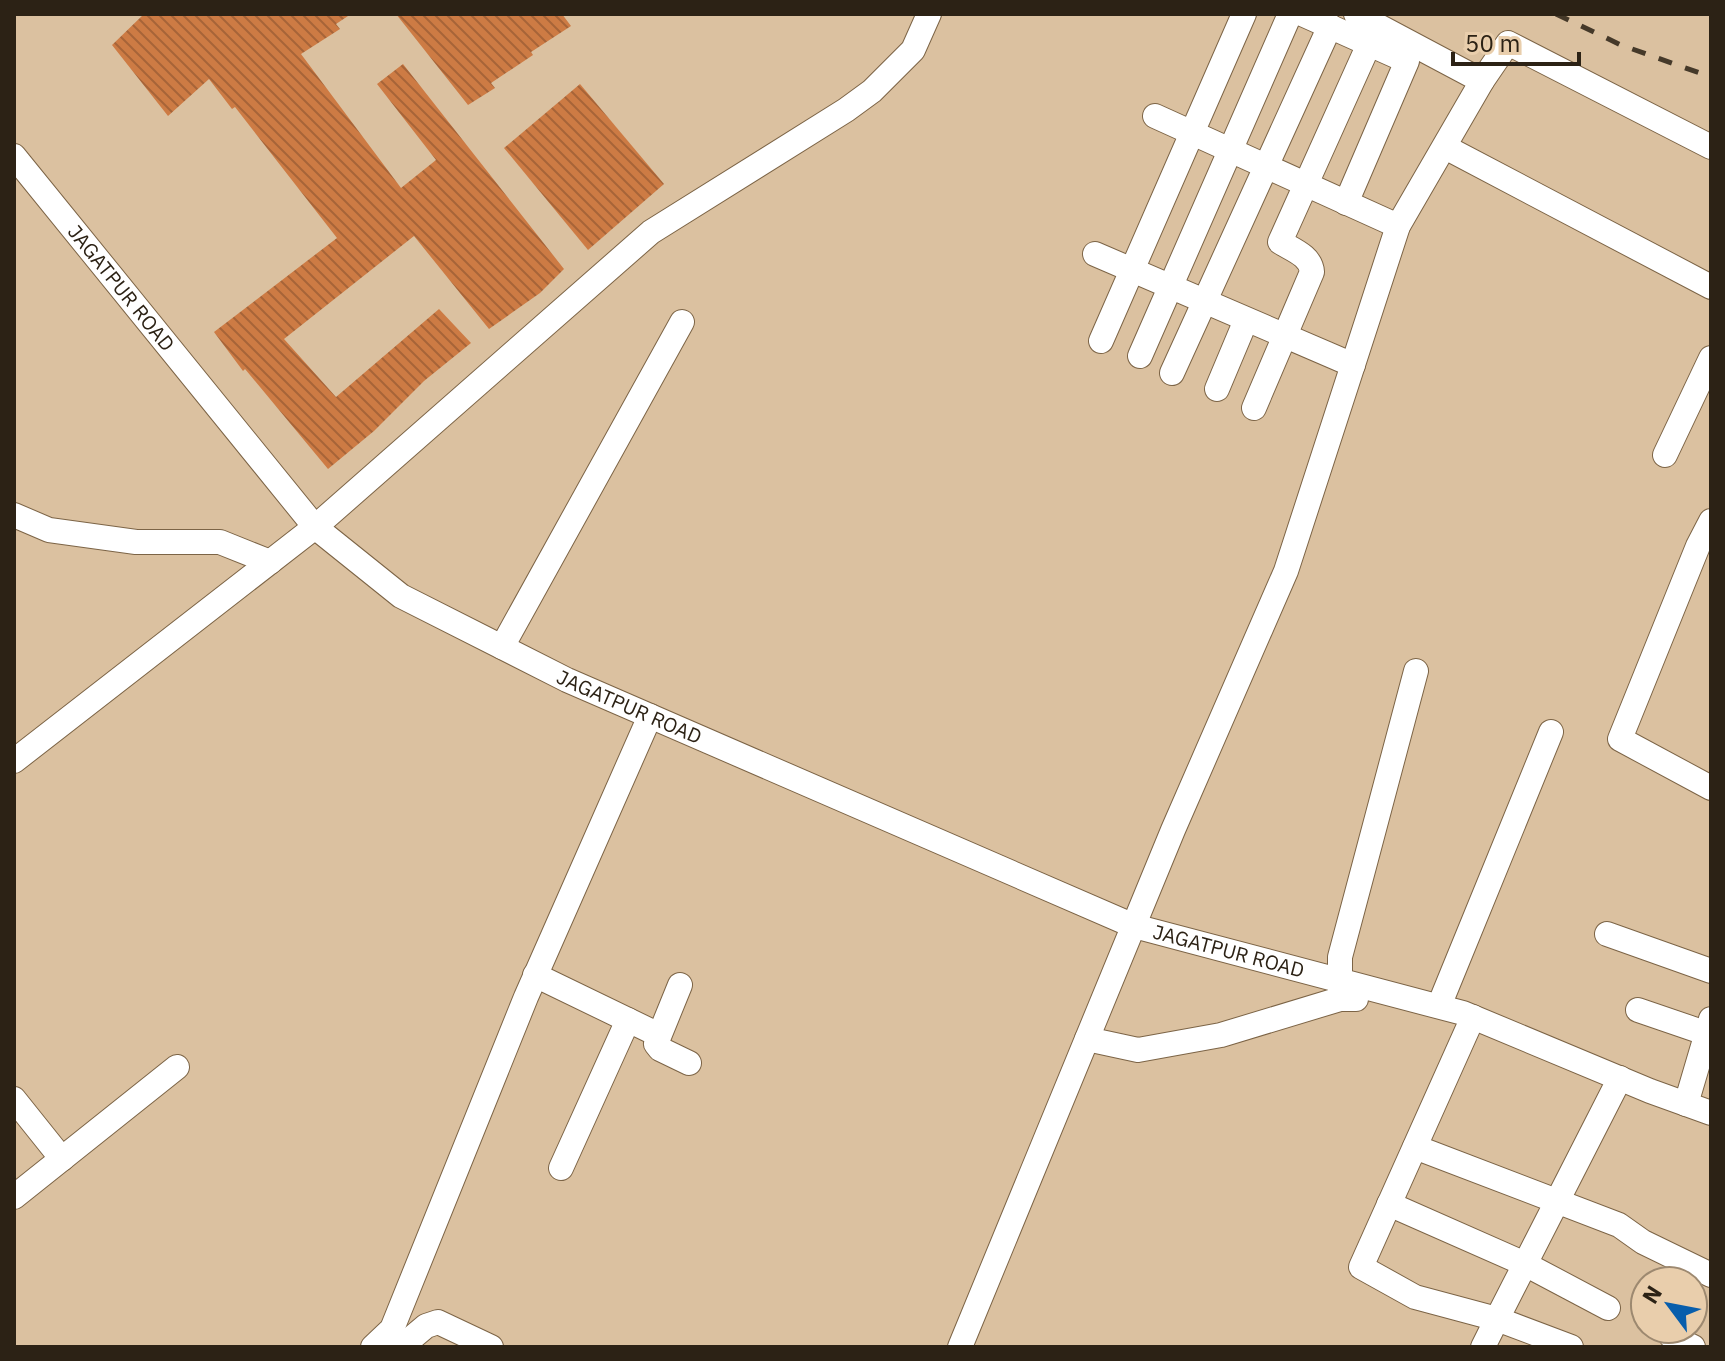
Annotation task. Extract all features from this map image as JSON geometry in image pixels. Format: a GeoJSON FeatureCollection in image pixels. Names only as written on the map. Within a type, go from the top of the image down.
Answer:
{"type":"FeatureCollection","features":[{"type":"Feature","properties":{"kind":"street"},"geometry":{"type":"LineString","coordinates":[[14,761],[315,527],[651,232],[872,91],[913,50],[929,14]]}},
{"type":"Feature","properties":{"kind":"street"},"geometry":{"type":"LineString","coordinates":[[1101,341],[1244,14]]}},
{"type":"Feature","properties":{"kind":"street"},"geometry":{"type":"LineString","coordinates":[[1140,356],[1290,14]]}},
{"type":"Feature","properties":{"kind":"street"},"geometry":{"type":"LineString","coordinates":[[1302,14],[1407,61],[1346,203]]}},
{"type":"Feature","properties":{"kind":"street"},"geometry":{"type":"LineString","coordinates":[[1356,14],[1482,81]]}},
{"type":"Feature","properties":{"kind":"street"},"geometry":{"type":"LineString","coordinates":[[1172,373],[1330,26]]}},
{"type":"Feature","properties":{"kind":"street"},"geometry":{"type":"LineString","coordinates":[[960,1347],[1134,926],[1286,571],[1398,226],[1482,81],[1508,43],[1711,147]]}},
{"type":"Feature","properties":{"kind":"street"},"geometry":{"type":"LineString","coordinates":[[1254,408],[1312,272],[1312,264],[1305,257],[1280,242],[1369,44]]}},
{"type":"Feature","properties":{"kind":"street"},"geometry":{"type":"LineString","coordinates":[[1155,116],[1398,226]]}},
{"type":"Feature","properties":{"kind":"street"},"geometry":{"type":"LineString","coordinates":[[1445,147],[1711,287]]}},
{"type":"Feature","properties":{"kind":"street","name":"JAGATPUR ROAD"},"geometry":{"type":"LineString","coordinates":[[14,156],[315,527],[401,596],[567,680],[1134,926],[1340,990],[1414,999],[1473,1017],[1711,1113]]}},
{"type":"Feature","properties":{"kind":"street"},"geometry":{"type":"LineString","coordinates":[[1095,254],[1353,365]]}},
{"type":"Feature","properties":{"kind":"street"},"geometry":{"type":"LineString","coordinates":[[1217,389],[1246,320]]}},
{"type":"Feature","properties":{"kind":"street"},"geometry":{"type":"LineString","coordinates":[[502,647],[682,322]]}},
{"type":"Feature","properties":{"kind":"street"},"geometry":{"type":"LineString","coordinates":[[1665,455],[1711,358]]}},
{"type":"Feature","properties":{"kind":"street"},"geometry":{"type":"LineString","coordinates":[[14,515],[49,530],[136,542],[220,542],[270,562]]}},
{"type":"Feature","properties":{"kind":"street"},"geometry":{"type":"LineString","coordinates":[[1711,521],[1620,739],[1711,788]]}},
{"type":"Feature","properties":{"kind":"street"},"geometry":{"type":"LineString","coordinates":[[1340,990],[1340,957],[1416,671]]}},
{"type":"Feature","properties":{"kind":"street"},"geometry":{"type":"LineString","coordinates":[[373,1347],[392,1329],[535,975],[650,716]]}},
{"type":"Feature","properties":{"kind":"street"},"geometry":{"type":"LineString","coordinates":[[1439,1006],[1551,732]]}},
{"type":"Feature","properties":{"kind":"street"},"geometry":{"type":"LineString","coordinates":[[1607,934],[1711,971]]}},
{"type":"Feature","properties":{"kind":"street"},"geometry":{"type":"LineString","coordinates":[[535,975],[659,1035]]}},
{"type":"Feature","properties":{"kind":"street"},"geometry":{"type":"LineString","coordinates":[[680,985],[656,1044],[689,1063]]}},
{"type":"Feature","properties":{"kind":"street","name":"JAGATPUR ROAD"},"geometry":{"type":"LineString","coordinates":[[1087,1039],[1138,1050],[1221,1035],[1340,990]]}},
{"type":"Feature","properties":{"kind":"street"},"geometry":{"type":"LineString","coordinates":[[1638,1010],[1709,1029],[1686,1104]]}},
{"type":"Feature","properties":{"kind":"street"},"geometry":{"type":"LineString","coordinates":[[1473,1017],[1361,1267],[1415,1297],[1497,1319],[1571,1347]]}},
{"type":"Feature","properties":{"kind":"street"},"geometry":{"type":"LineString","coordinates":[[561,1168],[628,1020]]}},
{"type":"Feature","properties":{"kind":"street"},"geometry":{"type":"LineString","coordinates":[[14,1197],[177,1067]]}},
{"type":"Feature","properties":{"kind":"street"},"geometry":{"type":"LineString","coordinates":[[1483,1347],[1620,1078]]}},
{"type":"Feature","properties":{"kind":"street"},"geometry":{"type":"LineString","coordinates":[[14,1099],[62,1159]]}},
{"type":"Feature","properties":{"kind":"street"},"geometry":{"type":"LineString","coordinates":[[1415,1147],[1619,1225],[1643,1242],[1711,1275]]}},
{"type":"Feature","properties":{"kind":"street"},"geometry":{"type":"LineString","coordinates":[[1389,1204],[1525,1264],[1608,1308]]}},
{"type":"Feature","properties":{"kind":"street"},"geometry":{"type":"LineString","coordinates":[[401,1347],[426,1326],[438,1322],[485,1346]]}},
{"type":"Feature","properties":{"kind":"building"},"geometry":{"type":"Polygon","coordinates":[[[144,14],[351,14],[336,24],[340,29],[301,54],[401,188],[436,160],[377,84],[403,64],[564,269],[540,293],[489,329],[414,236],[284,339],[336,397],[439,309],[471,343],[424,381],[374,431],[328,469],[245,369],[243,371],[214,332],[337,238],[235,107],[232,109],[209,79],[168,116],[112,45],[144,14]]]}},
{"type":"Feature","properties":{"kind":"building"},"geometry":{"type":"Polygon","coordinates":[[[396,14],[562,14],[571,26],[531,52],[533,55],[491,83],[495,88],[468,105],[396,14]]]}},
{"type":"Feature","properties":{"kind":"building"},"geometry":{"type":"Polygon","coordinates":[[[580,84],[664,184],[588,250],[504,148],[580,84]]]}},
{"type":"Feature","properties":{"kind":"railway"},"geometry":{"type":"LineString","coordinates":[[1556,14],[1621,45],[1711,77]]}}]}
